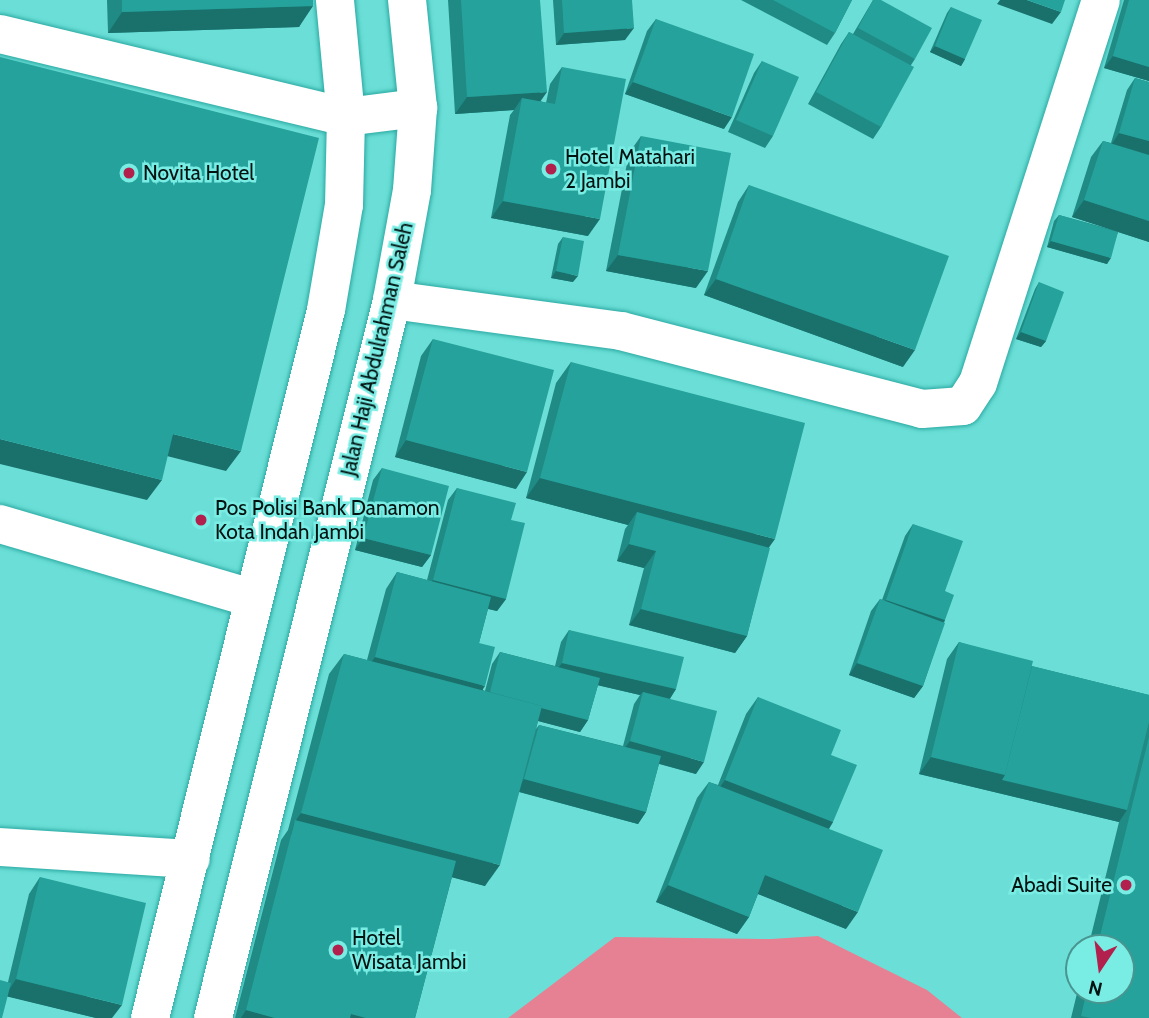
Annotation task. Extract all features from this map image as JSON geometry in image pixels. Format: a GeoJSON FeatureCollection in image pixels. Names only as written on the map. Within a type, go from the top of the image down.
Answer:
{"type":"FeatureCollection","features":[{"type":"Feature","properties":{"kind":"main road"},"geometry":{"type":"LineString","coordinates":[[150,1018],[191,859],[252,598],[326,310],[344,205],[346,117],[335,0]]}},
{"type":"Feature","properties":{"kind":"main road","name":"Jalan Haji Abdulrahman Saleh"},"geometry":{"type":"LineString","coordinates":[[213,1018],[393,300],[412,190],[418,108],[407,0]]}},
{"type":"Feature","properties":{"kind":"main road"},"geometry":{"type":"LineString","coordinates":[[393,300],[621,331],[922,409],[963,406],[978,383],[1101,0]]}},
{"type":"Feature","properties":{"kind":"main road"},"geometry":{"type":"LineString","coordinates":[[0,34],[346,117],[418,108]]}},
{"type":"Feature","properties":{"kind":"main road"},"geometry":{"type":"LineString","coordinates":[[0,524],[252,598]]}},
{"type":"Feature","properties":{"kind":"main road"},"geometry":{"type":"LineString","coordinates":[[0,846],[191,859]]}},
{"type":"Feature","properties":{"kind":"shaded area"},"geometry":{"type":"Polygon","coordinates":[[[818,936],[927,990],[962,1018],[508,1018],[615,937],[771,939],[818,936]]]}},
{"type":"Feature","properties":{"kind":"building"},"geometry":{"type":"Polygon","coordinates":[[[122,0],[313,0],[313,6],[122,12],[122,0]]]}},
{"type":"Feature","properties":{"kind":"building"},"geometry":{"type":"Polygon","coordinates":[[[461,0],[540,0],[547,92],[467,97],[461,0]]]}},
{"type":"Feature","properties":{"kind":"building"},"geometry":{"type":"Polygon","coordinates":[[[562,0],[632,0],[634,28],[564,33],[562,0]]]}},
{"type":"Feature","properties":{"kind":"building"},"geometry":{"type":"Polygon","coordinates":[[[773,0],[852,0],[835,33],[773,0]]]}},
{"type":"Feature","properties":{"kind":"building"},"geometry":{"type":"Polygon","coordinates":[[[873,0],[881,0],[932,28],[915,59],[858,28],[873,0]]]}},
{"type":"Feature","properties":{"kind":"building"},"geometry":{"type":"Polygon","coordinates":[[[1027,0],[1065,0],[1061,12],[1027,0]]]}},
{"type":"Feature","properties":{"kind":"building"},"geometry":{"type":"Polygon","coordinates":[[[1129,0],[1149,0],[1149,67],[1113,56],[1129,0]]]}},
{"type":"Feature","properties":{"kind":"building"},"geometry":{"type":"Polygon","coordinates":[[[951,7],[982,20],[965,59],[935,46],[951,7]]]}},
{"type":"Feature","properties":{"kind":"building"},"geometry":{"type":"Polygon","coordinates":[[[656,19],[754,54],[732,117],[633,82],[656,19]]]}},
{"type":"Feature","properties":{"kind":"building"},"geometry":{"type":"Polygon","coordinates":[[[849,32],[914,67],[881,127],[816,92],[849,32]]]}},
{"type":"Feature","properties":{"kind":"building"},"geometry":{"type":"Polygon","coordinates":[[[0,57],[319,138],[241,451],[173,434],[162,480],[0,439],[0,57]]]}},
{"type":"Feature","properties":{"kind":"building"},"geometry":{"type":"Polygon","coordinates":[[[762,61],[799,77],[773,136],[736,120],[762,61]]]}},
{"type":"Feature","properties":{"kind":"building","name":"Hotel Matahari 2 Jambi"},"geometry":{"type":"Polygon","coordinates":[[[562,67],[626,79],[600,219],[503,201],[522,98],[555,104],[562,67]]]}},
{"type":"Feature","properties":{"kind":"building"},"geometry":{"type":"Polygon","coordinates":[[[1135,78],[1149,82],[1149,141],[1119,133],[1135,78]]]}},
{"type":"Feature","properties":{"kind":"building"},"geometry":{"type":"Polygon","coordinates":[[[641,136],[731,153],[708,271],[618,255],[641,136]]]}},
{"type":"Feature","properties":{"kind":"building"},"geometry":{"type":"Polygon","coordinates":[[[1103,141],[1149,155],[1149,221],[1084,200],[1103,141]]]}},
{"type":"Feature","properties":{"kind":"building"},"geometry":{"type":"Polygon","coordinates":[[[749,185],[949,256],[915,350],[716,279],[749,185]]]}},
{"type":"Feature","properties":{"kind":"building"},"geometry":{"type":"Polygon","coordinates":[[[1059,215],[1118,232],[1111,258],[1051,241],[1059,215]]]}},
{"type":"Feature","properties":{"kind":"building"},"geometry":{"type":"Polygon","coordinates":[[[563,237],[584,241],[578,276],[556,271],[563,237]]]}},
{"type":"Feature","properties":{"kind":"building"},"geometry":{"type":"Polygon","coordinates":[[[1039,282],[1064,292],[1046,341],[1021,332],[1039,282]]]}},
{"type":"Feature","properties":{"kind":"building"},"geometry":{"type":"Polygon","coordinates":[[[433,339],[554,370],[527,472],[406,440],[433,339]]]}},
{"type":"Feature","properties":{"kind":"building"},"geometry":{"type":"Polygon","coordinates":[[[571,362],[805,423],[775,539],[540,478],[571,362]]]}},
{"type":"Feature","properties":{"kind":"building"},"geometry":{"type":"Polygon","coordinates":[[[382,468],[449,486],[431,555],[363,538],[382,468]]]}},
{"type":"Feature","properties":{"kind":"building"},"geometry":{"type":"Polygon","coordinates":[[[457,488],[516,503],[511,520],[525,523],[506,599],[433,580],[457,488]]]}},
{"type":"Feature","properties":{"kind":"building"},"geometry":{"type":"Polygon","coordinates":[[[637,512],[770,548],[747,636],[641,609],[656,551],[629,544],[637,512]]]}},
{"type":"Feature","properties":{"kind":"building"},"geometry":{"type":"Polygon","coordinates":[[[913,524],[963,541],[945,591],[954,595],[945,620],[886,600],[913,524]]]}},
{"type":"Feature","properties":{"kind":"building"},"geometry":{"type":"Polygon","coordinates":[[[397,572],[491,597],[479,643],[495,647],[485,686],[375,657],[397,572]]]}},
{"type":"Feature","properties":{"kind":"building"},"geometry":{"type":"Polygon","coordinates":[[[880,599],[945,623],[923,686],[857,663],[880,599]]]}},
{"type":"Feature","properties":{"kind":"building"},"geometry":{"type":"Polygon","coordinates":[[[569,630],[684,657],[676,689],[562,663],[569,630]]]}},
{"type":"Feature","properties":{"kind":"building"},"geometry":{"type":"Polygon","coordinates":[[[959,642],[1033,661],[1005,775],[931,757],[959,642]]]}},
{"type":"Feature","properties":{"kind":"building"},"geometry":{"type":"Polygon","coordinates":[[[500,652],[600,678],[588,720],[490,692],[500,652]]]}},
{"type":"Feature","properties":{"kind":"building"},"geometry":{"type":"Polygon","coordinates":[[[344,654],[542,706],[500,865],[301,813],[344,654]]]}},
{"type":"Feature","properties":{"kind":"building"},"geometry":{"type":"Polygon","coordinates":[[[1032,666],[1149,695],[1149,722],[1127,810],[1002,780],[1032,666]]]}},
{"type":"Feature","properties":{"kind":"building"},"geometry":{"type":"Polygon","coordinates":[[[643,692],[717,711],[704,762],[630,741],[643,692]]]}},
{"type":"Feature","properties":{"kind":"building"},"geometry":{"type":"Polygon","coordinates":[[[758,697],[841,730],[831,755],[857,765],[833,822],[725,780],[758,697]]]}},
{"type":"Feature","properties":{"kind":"building"},"geometry":{"type":"Polygon","coordinates":[[[539,725],[661,756],[646,812],[524,779],[539,725]]]}},
{"type":"Feature","properties":{"kind":"building","name":"Abadi Suite"},"geometry":{"type":"Polygon","coordinates":[[[1149,737],[1149,1018],[1081,1016],[1084,1004],[1135,1004],[1135,934],[1100,934],[1149,737]]]}},
{"type":"Feature","properties":{"kind":"building"},"geometry":{"type":"Polygon","coordinates":[[[709,782],[883,850],[858,912],[765,875],[749,917],[668,885],[709,782]]]}},
{"type":"Feature","properties":{"kind":"building","name":"Hotel Wisata Jambi"},"geometry":{"type":"Polygon","coordinates":[[[295,820],[456,861],[415,1018],[366,1018],[351,1014],[350,1018],[275,1018],[246,1010],[295,820]]]}},
{"type":"Feature","properties":{"kind":"building"},"geometry":{"type":"Polygon","coordinates":[[[40,877],[146,903],[122,1005],[16,979],[40,877]]]}},
{"type":"Feature","properties":{"kind":"building"},"geometry":{"type":"Polygon","coordinates":[[[0,980],[11,983],[2,1018],[0,1018],[0,980]]]}},
{"type":"Feature","properties":{"kind":"place","name":"Hotel Matahari 2 Jambi"},"geometry":{"type":"Point","coordinates":[551,169]}},
{"type":"Feature","properties":{"kind":"place","name":"Novita Hotel"},"geometry":{"type":"Point","coordinates":[129,173]}},
{"type":"Feature","properties":{"kind":"place","name":"Pos Polisi Bank Danamon Kota Indah Jambi"},"geometry":{"type":"Point","coordinates":[201,520]}},
{"type":"Feature","properties":{"kind":"place","name":"Abadi Suite"},"geometry":{"type":"Point","coordinates":[1126,885]}},
{"type":"Feature","properties":{"kind":"place","name":"Hotel Wisata Jambi"},"geometry":{"type":"Point","coordinates":[338,950]}}]}
